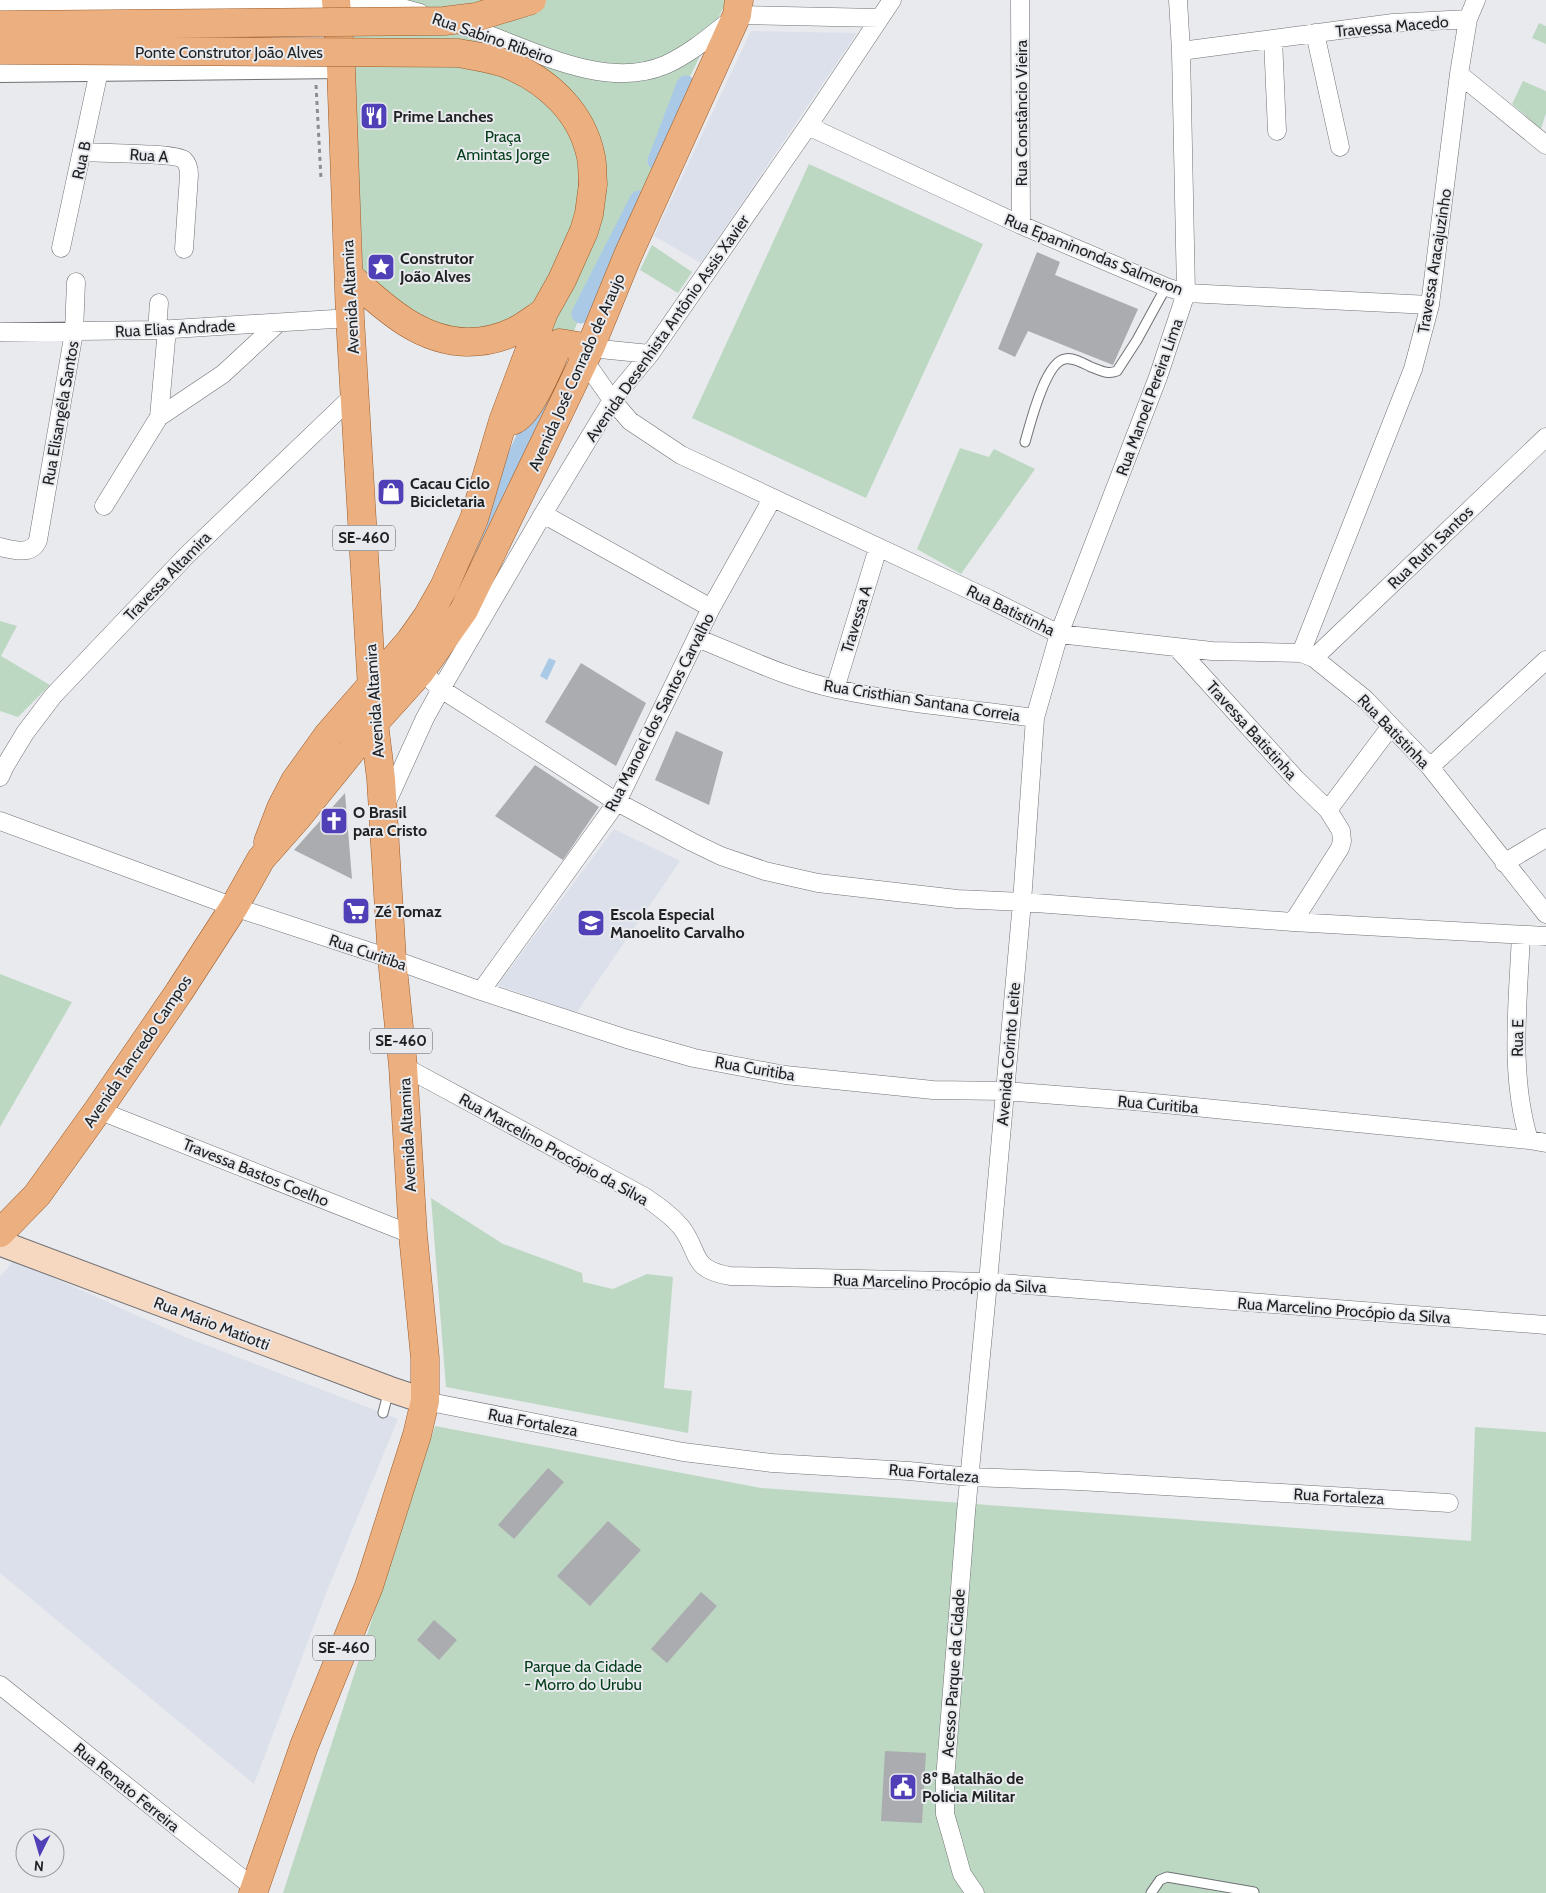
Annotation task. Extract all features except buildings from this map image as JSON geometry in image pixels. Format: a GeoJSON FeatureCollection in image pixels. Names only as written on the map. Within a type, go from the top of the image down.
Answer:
{"type":"FeatureCollection","features":[{"type":"Feature","properties":{"kind":"main road","name":"Avenida Altamira"},"geometry":{"type":"LineString","coordinates":[[336,0],[328,68],[349,276],[374,723],[381,779],[382,812],[388,867],[392,959],[403,1066],[414,1235],[425,1358],[425,1401]]}},
{"type":"Feature","properties":{"kind":"main road","name":"Ponte Construtor João Alves"},"geometry":{"type":"LineString","coordinates":[[0,25],[444,21],[476,17],[532,0]]}},
{"type":"Feature","properties":{"kind":"main road","name":"Avenida José Conrado de Araujo"},"geometry":{"type":"LineString","coordinates":[[374,723],[421,671],[464,610],[587,354],[628,255],[738,7]]}},
{"type":"Feature","properties":{"kind":"main road","name":"Ponte Construtor João Alves"},"geometry":{"type":"LineString","coordinates":[[0,50],[458,53],[506,64],[549,88],[564,103],[584,133],[592,159],[593,184],[589,214],[584,231],[562,280],[544,312]]}},
{"type":"Feature","properties":{"kind":"main road"},"geometry":{"type":"LineString","coordinates":[[349,276],[411,326],[431,337],[455,342],[476,342],[499,337],[514,331],[544,312]]}},
{"type":"Feature","properties":{"kind":"main road"},"geometry":{"type":"LineString","coordinates":[[372,682],[410,641],[427,618],[461,552],[474,519],[503,421],[544,312]]}},
{"type":"Feature","properties":{"kind":"main road"},"geometry":{"type":"LineString","coordinates":[[503,421],[512,421],[526,408],[537,390],[556,347],[560,343],[587,354]]}},
{"type":"Feature","properties":{"kind":"main road","name":"Avenida Tancredo Campos"},"geometry":{"type":"LineString","coordinates":[[0,1233],[37,1195],[179,992],[234,907],[261,859],[281,808],[295,781],[328,735],[372,682]]}},
{"type":"Feature","properties":{"kind":"main road","name":"Avenida Tancredo Campos"},"geometry":{"type":"LineString","coordinates":[[261,859],[298,817],[374,723]]}},
{"type":"Feature","properties":{"kind":"main road","name":"Rua Mário Matiotti"},"geometry":{"type":"LineString","coordinates":[[0,1244],[386,1401],[425,1401]]}},
{"type":"Feature","properties":{"kind":"main road","name":"SE-460"},"geometry":{"type":"LineString","coordinates":[[254,1891],[304,1746],[369,1586],[417,1435],[425,1401]]}},
{"type":"Feature","properties":{"kind":"street","name":"Rua Sabino Ribeiro"},"geometry":{"type":"LineString","coordinates":[[0,2],[336,0],[402,8],[482,32],[569,64],[599,72],[616,74],[641,72],[666,64],[695,48],[738,7]]}},
{"type":"Feature","properties":{"kind":"street","name":"Avenida Desenhista Antônio Assis Xavier"},"geometry":{"type":"LineString","coordinates":[[382,812],[441,689],[612,400],[650,354],[808,126],[892,0]]}},
{"type":"Feature","properties":{"kind":"street","name":"Rua Constâncio Vieira"},"geometry":{"type":"LineString","coordinates":[[1020,0],[1021,225]]}},
{"type":"Feature","properties":{"kind":"street","name":"Rua Manoel Pereira Lima"},"geometry":{"type":"LineString","coordinates":[[1059,634],[1158,377],[1186,293],[1181,51],[1178,0]]}},
{"type":"Feature","properties":{"kind":"street","name":"Travessa Aracajuzinho"},"geometry":{"type":"LineString","coordinates":[[1308,655],[1413,369],[1430,305],[1459,74],[1468,19],[1476,0]]}},
{"type":"Feature","properties":{"kind":"street"},"geometry":{"type":"LineString","coordinates":[[738,7],[879,18]]}},
{"type":"Feature","properties":{"kind":"street","name":"Travessa Macedo"},"geometry":{"type":"LineString","coordinates":[[1181,51],[1393,23],[1468,19]]}},
{"type":"Feature","properties":{"kind":"street","name":"Travessa Macedo"},"geometry":{"type":"LineString","coordinates":[[1315,33],[1340,147]]}},
{"type":"Feature","properties":{"kind":"street"},"geometry":{"type":"LineString","coordinates":[[1273,39],[1277,131]]}},
{"type":"Feature","properties":{"kind":"street"},"geometry":{"type":"LineString","coordinates":[[0,71],[328,68]]}},
{"type":"Feature","properties":{"kind":"street","name":"Rua B"},"geometry":{"type":"LineString","coordinates":[[61,248],[99,70]]}},
{"type":"Feature","properties":{"kind":"street"},"geometry":{"type":"LineString","coordinates":[[1459,74],[1546,143]]}},
{"type":"Feature","properties":{"kind":"street","name":"Rua Epaminondas Salmeron"},"geometry":{"type":"LineString","coordinates":[[808,126],[1021,225],[1186,293],[1430,305]]}},
{"type":"Feature","properties":{"kind":"street","name":"Rua A"},"geometry":{"type":"LineString","coordinates":[[83,152],[178,157],[184,160],[188,166],[189,175],[184,249]]}},
{"type":"Feature","properties":{"kind":"street","name":"Rua Elisangêla Santos"},"geometry":{"type":"LineString","coordinates":[[0,547],[28,550],[37,544],[74,332],[76,282]]}},
{"type":"Feature","properties":{"kind":"street"},"geometry":{"type":"LineString","coordinates":[[159,304],[162,330],[159,417]]}},
{"type":"Feature","properties":{"kind":"street","name":"Rua Elias Andrade"},"geometry":{"type":"LineString","coordinates":[[0,332],[162,330],[350,318]]}},
{"type":"Feature","properties":{"kind":"street"},"geometry":{"type":"LineString","coordinates":[[104,506],[159,417],[223,374],[277,324]]}},
{"type":"Feature","properties":{"kind":"street"},"geometry":{"type":"LineString","coordinates":[[587,354],[650,354]]}},
{"type":"Feature","properties":{"kind":"street","name":"Rua Batistinha"},"geometry":{"type":"LineString","coordinates":[[587,354],[612,400],[630,421],[681,455],[989,599],[1059,634],[1178,649],[1308,655],[1365,699],[1430,767],[1504,863]]}},
{"type":"Feature","properties":{"kind":"street","name":"Travessa Altamira"},"geometry":{"type":"LineString","coordinates":[[0,777],[25,733],[53,696],[187,555],[356,393]]}},
{"type":"Feature","properties":{"kind":"street","name":"Rua Ruth Santos"},"geometry":{"type":"LineString","coordinates":[[1308,655],[1546,437]]}},
{"type":"Feature","properties":{"kind":"street","name":"Rua Manoel dos Santos Carvalho"},"geometry":{"type":"LineString","coordinates":[[481,991],[617,802],[711,608],[772,499]]}},
{"type":"Feature","properties":{"kind":"street"},"geometry":{"type":"LineString","coordinates":[[543,514],[711,608]]}},
{"type":"Feature","properties":{"kind":"street","name":"Travessa A"},"geometry":{"type":"LineString","coordinates":[[835,689],[878,548]]}},
{"type":"Feature","properties":{"kind":"street","name":"Avenida Corinto Leite"},"geometry":{"type":"LineString","coordinates":[[970,1477],[1022,902],[1035,718],[1059,634]]}},
{"type":"Feature","properties":{"kind":"street","name":"Rua Cristhian Santana Correia"},"geometry":{"type":"LineString","coordinates":[[697,638],[797,678],[835,689],[886,698],[1035,718]]}},
{"type":"Feature","properties":{"kind":"street","name":"Travessa Batistinha"},"geometry":{"type":"LineString","coordinates":[[1178,649],[1296,779],[1328,810],[1341,831],[1342,844],[1293,922]]}},
{"type":"Feature","properties":{"kind":"street"},"geometry":{"type":"LineString","coordinates":[[1430,767],[1546,660]]}},
{"type":"Feature","properties":{"kind":"street"},"geometry":{"type":"LineString","coordinates":[[421,671],[441,689],[617,802],[721,856],[765,871],[818,883],[956,899],[1022,902],[1293,922],[1546,936]]}},
{"type":"Feature","properties":{"kind":"street"},"geometry":{"type":"LineString","coordinates":[[1328,810],[1391,726]]}},
{"type":"Feature","properties":{"kind":"street","name":"Rua Curitiba"},"geometry":{"type":"LineString","coordinates":[[0,821],[234,907],[627,1039],[694,1058],[785,1075],[933,1090],[1005,1091],[1134,1101],[1546,1143]]}},
{"type":"Feature","properties":{"kind":"street"},"geometry":{"type":"LineString","coordinates":[[1546,838],[1504,863],[1546,914]]}},
{"type":"Feature","properties":{"kind":"street","name":"Rua E"},"geometry":{"type":"LineString","coordinates":[[1521,935],[1516,1062],[1520,1110],[1529,1140]]}},
{"type":"Feature","properties":{"kind":"street","name":"Rua Marcelino Procópio da Silva"},"geometry":{"type":"LineString","coordinates":[[403,1066],[645,1197],[683,1229],[699,1263],[717,1274],[730,1276],[988,1282],[1546,1325]]}},
{"type":"Feature","properties":{"kind":"street","name":"Travessa Bastos Coelho"},"geometry":{"type":"LineString","coordinates":[[98,1110],[414,1235]]}},
{"type":"Feature","properties":{"kind":"street","name":"Rua Fortaleza"},"geometry":{"type":"LineString","coordinates":[[425,1401],[683,1452],[772,1463],[909,1471],[970,1477],[1079,1481],[1449,1503]]}},
{"type":"Feature","properties":{"kind":"street","name":"Acesso Parque da Cidade"},"geometry":{"type":"LineString","coordinates":[[970,1477],[945,1780],[945,1814],[962,1874],[975,1893]]}},
{"type":"Feature","properties":{"kind":"street","name":"Rua Renato Ferreira"},"geometry":{"type":"LineString","coordinates":[[0,1685],[254,1891]]}},
{"type":"Feature","properties":{"kind":"lane"},"geometry":{"type":"LineString","coordinates":[[1025,442],[1035,405],[1058,362],[1062,359],[1073,360],[1107,373],[1117,371],[1133,347],[1166,286]]}},
{"type":"Feature","properties":{"kind":"lane"},"geometry":{"type":"LineString","coordinates":[[1151,1893],[1160,1880],[1167,1877],[1254,1892]]}},
{"type":"Feature","properties":{"kind":"path"},"geometry":{"type":"LineString","coordinates":[[321,182],[328,68]]}},
{"type":"Feature","properties":{"kind":"shaded area"},"geometry":{"type":"Polygon","coordinates":[[[751,31],[857,33],[701,263],[654,236],[751,31]]]}},
{"type":"Feature","properties":{"kind":"shaded area","name":"Escola Especial Manoelito Carvalho"},"geometry":{"type":"Polygon","coordinates":[[[614,829],[680,861],[576,1013],[498,985],[614,829]]]}},
{"type":"Feature","properties":{"kind":"shaded area"},"geometry":{"type":"Polygon","coordinates":[[[14,1260],[185,1337],[398,1419],[327,1591],[254,1784],[0,1573],[0,1277],[14,1260]]]}},
{"type":"Feature","properties":{"kind":"green space","name":"Praça Amintas Jorge"},"geometry":{"type":"Polygon","coordinates":[[[350,0],[725,0],[725,4],[686,85],[653,172],[581,314],[563,357],[504,324],[480,333],[421,325],[361,271],[362,247],[350,0]]]}},
{"type":"Feature","properties":{"kind":"green space"},"geometry":{"type":"Polygon","coordinates":[[[1539,23],[1546,26],[1546,44],[1532,38],[1539,23]]]}},
{"type":"Feature","properties":{"kind":"green space"},"geometry":{"type":"Polygon","coordinates":[[[1523,81],[1546,91],[1546,113],[1541,129],[1512,104],[1523,81]]]}},
{"type":"Feature","properties":{"kind":"green space"},"geometry":{"type":"Polygon","coordinates":[[[809,164],[983,244],[866,498],[692,418],[809,164]]]}},
{"type":"Feature","properties":{"kind":"green space"},"geometry":{"type":"Polygon","coordinates":[[[652,245],[692,272],[678,293],[640,270],[652,245]]]}},
{"type":"Feature","properties":{"kind":"green space"},"geometry":{"type":"Polygon","coordinates":[[[960,448],[989,457],[994,449],[1035,469],[961,574],[917,549],[960,448]]]}},
{"type":"Feature","properties":{"kind":"green space"},"geometry":{"type":"Polygon","coordinates":[[[0,621],[17,626],[1,656],[50,685],[18,717],[0,711],[0,621]]]}},
{"type":"Feature","properties":{"kind":"green space"},"geometry":{"type":"Polygon","coordinates":[[[0,974],[72,1002],[0,1127],[0,974]]]}},
{"type":"Feature","properties":{"kind":"green space"},"geometry":{"type":"Polygon","coordinates":[[[431,1198],[503,1244],[582,1273],[583,1282],[613,1289],[647,1274],[673,1277],[664,1388],[692,1391],[688,1433],[446,1387],[431,1198]]]}},
{"type":"Feature","properties":{"kind":"green space","name":"Parque da Cidade - Morro do Urubu"},"geometry":{"type":"Polygon","coordinates":[[[435,1426],[761,1488],[1471,1541],[1475,1427],[1546,1432],[1546,1893],[283,1893],[435,1426]]]}},
{"type":"Feature","properties":{"kind":"water"},"geometry":{"type":"Polygon","coordinates":[[[549,658],[556,661],[547,680],[540,676],[549,658]]]}},
{"type":"Feature","properties":{"kind":"waterway"},"geometry":{"type":"LineString","coordinates":[[657,161],[686,85]]}},
{"type":"Feature","properties":{"kind":"waterway"},"geometry":{"type":"LineString","coordinates":[[581,314],[639,200]]}},
{"type":"Feature","properties":{"kind":"waterway"},"geometry":{"type":"LineString","coordinates":[[477,543],[543,400]]}},
{"type":"Feature","properties":{"kind":"place","name":"Prime Lanches"},"geometry":{"type":"Point","coordinates":[374,116]}},
{"type":"Feature","properties":{"kind":"place","name":"Construtor João Alves"},"geometry":{"type":"Point","coordinates":[381,267]}},
{"type":"Feature","properties":{"kind":"place","name":"Cacau Ciclo Bicicletaria"},"geometry":{"type":"Point","coordinates":[391,492]}},
{"type":"Feature","properties":{"kind":"place","name":"O Brasil para Cristo"},"geometry":{"type":"Point","coordinates":[334,821]}},
{"type":"Feature","properties":{"kind":"place","name":"Zé Tomaz"},"geometry":{"type":"Point","coordinates":[356,911]}},
{"type":"Feature","properties":{"kind":"place","name":"Escola Especial Manoelito Carvalho"},"geometry":{"type":"Point","coordinates":[591,923]}},
{"type":"Feature","properties":{"kind":"place","name":"8º Batalhão de Policia Militar"},"geometry":{"type":"Point","coordinates":[903,1787]}}]}
